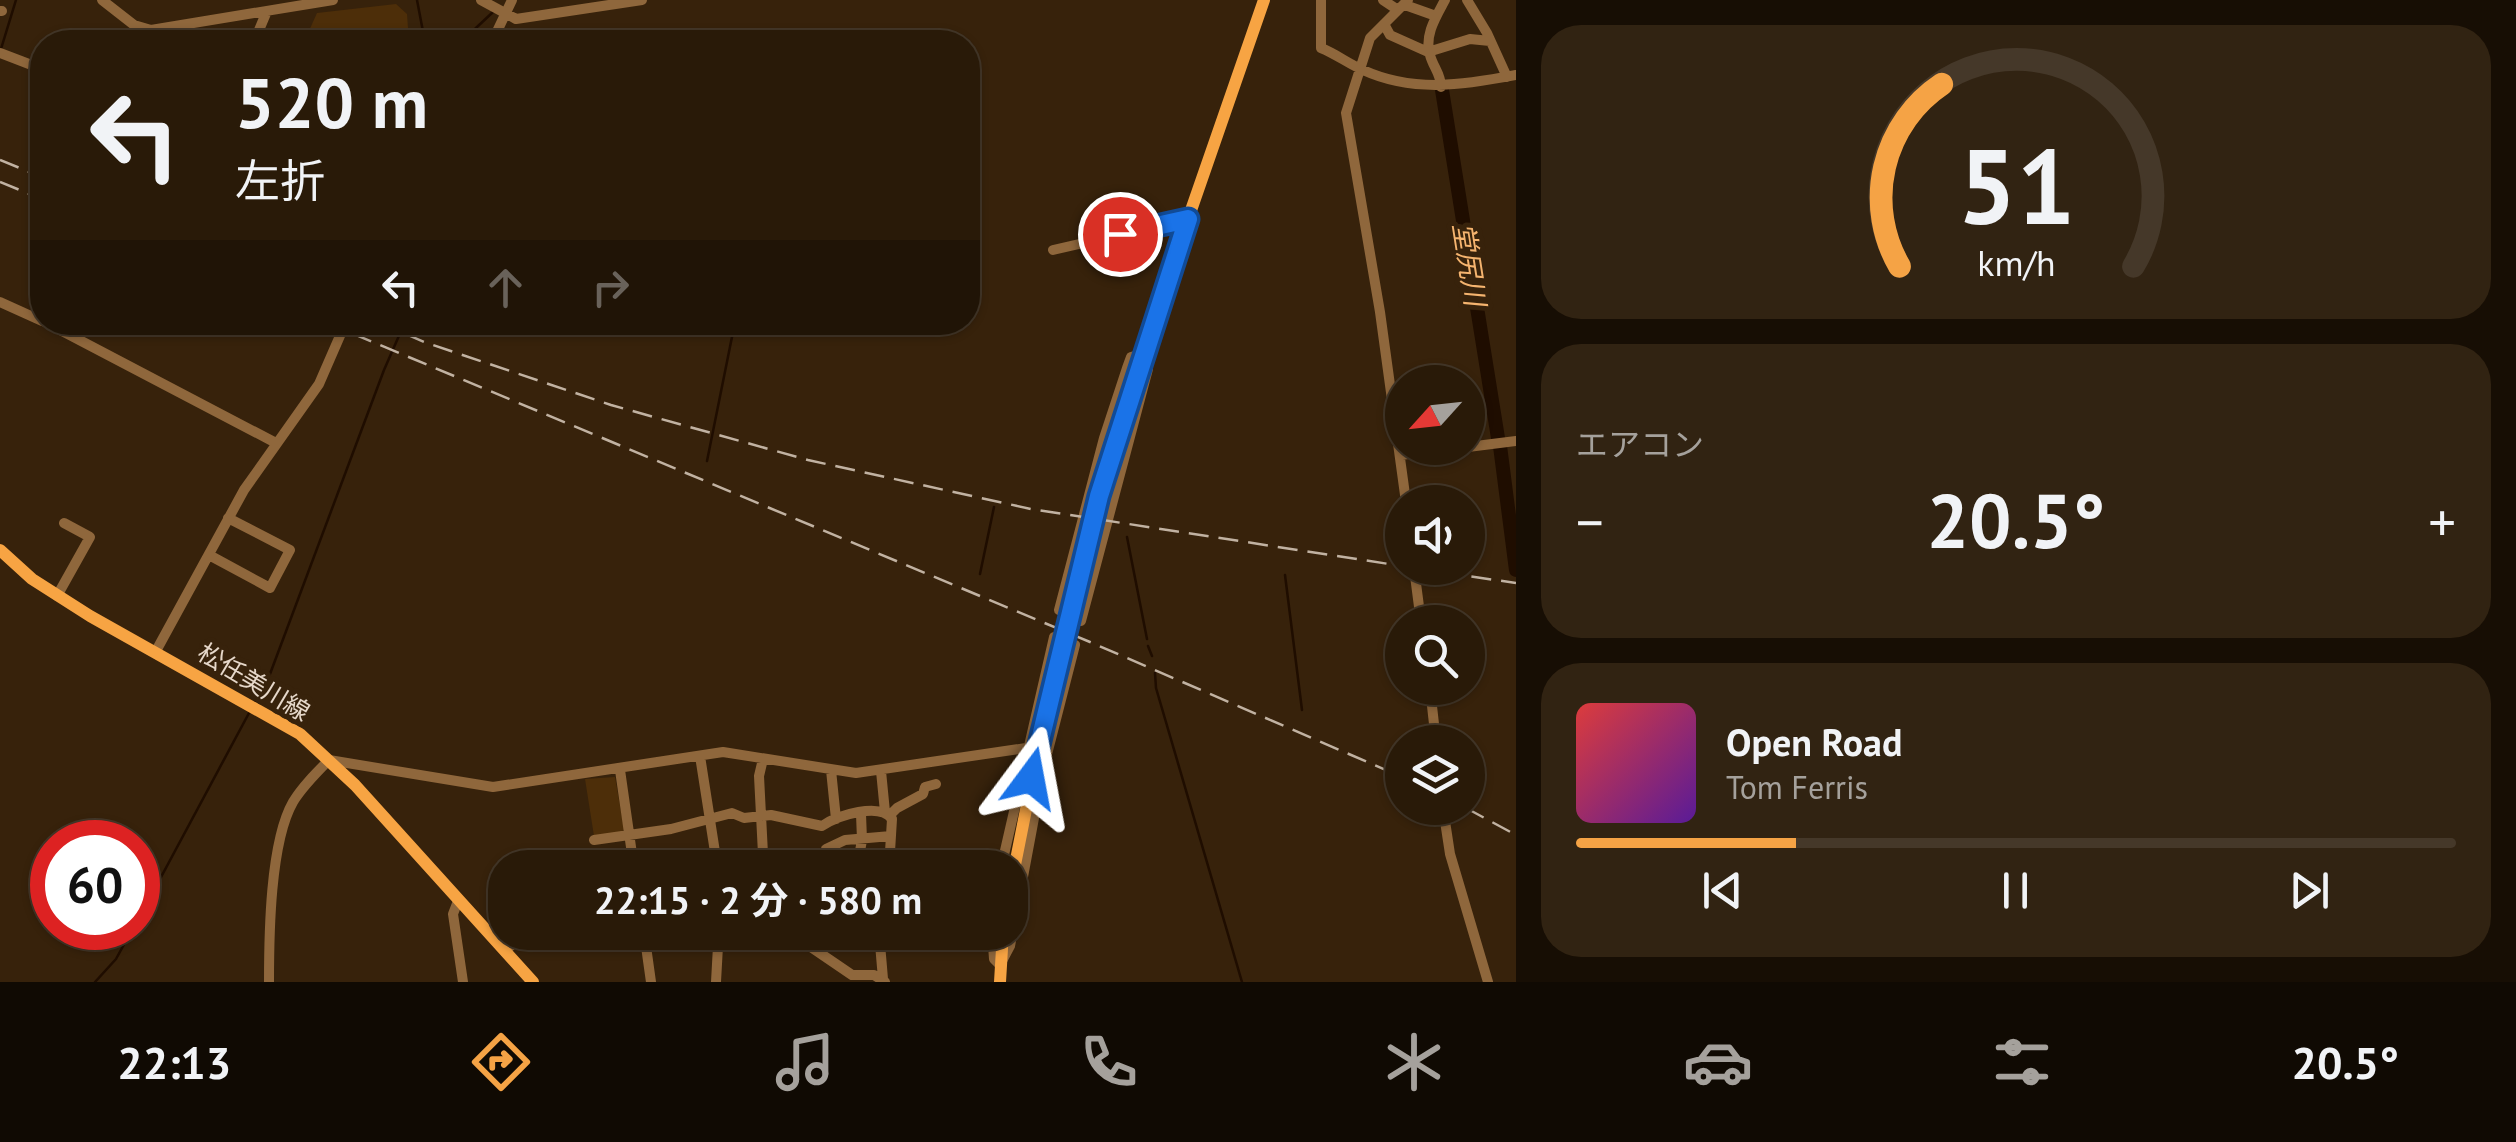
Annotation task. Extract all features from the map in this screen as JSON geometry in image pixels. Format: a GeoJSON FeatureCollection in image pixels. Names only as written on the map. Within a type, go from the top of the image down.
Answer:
{"type":"FeatureCollection","features":[{"type":"Feature","properties":{"kind":"main road"},"geometry":{"type":"LineString","coordinates":[[1018,850],[1044,719],[1099,496],[1264,0]]}},
{"type":"Feature","properties":{"kind":"main road","name":"松任美川線"},"geometry":{"type":"LineString","coordinates":[[0,550],[57,596],[300,734],[533,982]]}},
{"type":"Feature","properties":{"kind":"main road"},"geometry":{"type":"LineString","coordinates":[[1000,982],[1001,950]]}},
{"type":"Feature","properties":{"kind":"street"},"geometry":{"type":"LineString","coordinates":[[102,0],[134,25],[151,30],[268,11],[282,4],[333,0]]}},
{"type":"Feature","properties":{"kind":"street"},"geometry":{"type":"LineString","coordinates":[[118,13],[121,0]]}},
{"type":"Feature","properties":{"kind":"street"},"geometry":{"type":"LineString","coordinates":[[481,0],[516,19],[642,0]]}},
{"type":"Feature","properties":{"kind":"street"},"geometry":{"type":"LineString","coordinates":[[495,30],[499,10],[512,0]]}},
{"type":"Feature","properties":{"kind":"street"},"geometry":{"type":"LineString","coordinates":[[1321,0],[1321,48],[1362,70],[1441,86],[1511,76],[1467,0]]}},
{"type":"Feature","properties":{"kind":"street"},"geometry":{"type":"LineString","coordinates":[[1383,0],[1436,16]]}},
{"type":"Feature","properties":{"kind":"street"},"geometry":{"type":"LineString","coordinates":[[1441,86],[1428,52],[1430,27],[1445,0]]}},
{"type":"Feature","properties":{"kind":"street"},"geometry":{"type":"LineString","coordinates":[[1387,365],[1346,113],[1370,38],[1403,5]]}},
{"type":"Feature","properties":{"kind":"street"},"geometry":{"type":"LineString","coordinates":[[259,30],[268,11]]}},
{"type":"Feature","properties":{"kind":"street"},"geometry":{"type":"LineString","coordinates":[[1384,24],[1390,35],[1428,52],[1470,39],[1490,41]]}},
{"type":"Feature","properties":{"kind":"street"},"geometry":{"type":"LineString","coordinates":[[0,53],[30,64]]}},
{"type":"Feature","properties":{"kind":"street"},"geometry":{"type":"LineString","coordinates":[[1054,250],[1188,219]]}},
{"type":"Feature","properties":{"kind":"street"},"geometry":{"type":"LineString","coordinates":[[0,302],[30,316]]}},
{"type":"Feature","properties":{"kind":"street"},"geometry":{"type":"LineString","coordinates":[[69,335],[276,444]]}},
{"type":"Feature","properties":{"kind":"street"},"geometry":{"type":"LineString","coordinates":[[156,651],[228,518],[319,384],[340,335]]}},
{"type":"Feature","properties":{"kind":"street"},"geometry":{"type":"LineString","coordinates":[[1145,353],[1148,369],[1081,621],[1059,610],[1104,438],[1127,368],[1131,357],[1145,353]]}},
{"type":"Feature","properties":{"kind":"street"},"geometry":{"type":"LineString","coordinates":[[1485,445],[1516,441]]}},
{"type":"Feature","properties":{"kind":"street"},"geometry":{"type":"LineString","coordinates":[[208,555],[270,588],[290,550],[228,518]]}},
{"type":"Feature","properties":{"kind":"street"},"geometry":{"type":"LineString","coordinates":[[57,596],[90,538],[64,524]]}},
{"type":"Feature","properties":{"kind":"street"},"geometry":{"type":"LineString","coordinates":[[993,950],[994,959],[1000,965],[1010,946],[1043,770],[1075,645],[1054,637],[1005,850]]}},
{"type":"Feature","properties":{"kind":"street"},"geometry":{"type":"LineString","coordinates":[[269,982],[269,944],[282,831],[295,798],[328,760],[493,786],[722,752],[856,773],[1026,748]]}},
{"type":"Feature","properties":{"kind":"street"},"geometry":{"type":"LineString","coordinates":[[700,756],[716,850]]}},
{"type":"Feature","properties":{"kind":"street"},"geometry":{"type":"LineString","coordinates":[[763,759],[759,776],[763,850]]}},
{"type":"Feature","properties":{"kind":"street"},"geometry":{"type":"LineString","coordinates":[[620,770],[632,850]]}},
{"type":"Feature","properties":{"kind":"street"},"geometry":{"type":"LineString","coordinates":[[830,770],[836,819]]}},
{"type":"Feature","properties":{"kind":"street"},"geometry":{"type":"LineString","coordinates":[[881,771],[890,850]]}},
{"type":"Feature","properties":{"kind":"street"},"geometry":{"type":"LineString","coordinates":[[594,840],[671,828],[732,813],[744,818],[762,816],[822,826],[861,814],[887,814],[936,784]]}},
{"type":"Feature","properties":{"kind":"street"},"geometry":{"type":"LineString","coordinates":[[860,850],[861,814]]}},
{"type":"Feature","properties":{"kind":"street"},"geometry":{"type":"LineString","coordinates":[[1446,825],[1450,854],[1488,982]]}},
{"type":"Feature","properties":{"kind":"street"},"geometry":{"type":"LineString","coordinates":[[826,850],[845,840],[891,836]]}},
{"type":"Feature","properties":{"kind":"street"},"geometry":{"type":"LineString","coordinates":[[458,901],[453,914],[463,982]]}},
{"type":"Feature","properties":{"kind":"street"},"geometry":{"type":"LineString","coordinates":[[647,950],[651,982]]}},
{"type":"Feature","properties":{"kind":"street"},"geometry":{"type":"LineString","coordinates":[[716,982],[718,950]]}},
{"type":"Feature","properties":{"kind":"street"},"geometry":{"type":"LineString","coordinates":[[819,950],[852,975],[884,981],[881,950]]}},
{"type":"Feature","properties":{"kind":"shaded area"},"geometry":{"type":"Polygon","coordinates":[[[396,4],[407,14],[408,30],[309,30],[317,13],[396,4]]]}},
{"type":"Feature","properties":{"kind":"shaded area"},"geometry":{"type":"Polygon","coordinates":[[[615,777],[623,832],[594,836],[585,779],[615,777]]]}},
{"type":"Feature","properties":{"kind":"waterway"},"geometry":{"type":"LineString","coordinates":[[1,49],[16,0]]}},
{"type":"Feature","properties":{"kind":"waterway"},"geometry":{"type":"LineString","coordinates":[[417,0],[423,30]]}},
{"type":"Feature","properties":{"kind":"waterway"},"geometry":{"type":"LineString","coordinates":[[474,30],[493,12]]}},
{"type":"Feature","properties":{"kind":"waterway","name":"堂尻川"},"geometry":{"type":"LineString","coordinates":[[1442,90],[1498,438]]}},
{"type":"Feature","properties":{"kind":"waterway"},"geometry":{"type":"LineString","coordinates":[[255,702],[270,674],[399,335]]}},
{"type":"Feature","properties":{"kind":"waterway"},"geometry":{"type":"LineString","coordinates":[[707,461],[732,335]]}},
{"type":"Feature","properties":{"kind":"waterway","name":"堂尻川"},"geometry":{"type":"LineString","coordinates":[[1500,446],[1516,570]]}},
{"type":"Feature","properties":{"kind":"waterway"},"geometry":{"type":"LineString","coordinates":[[980,574],[994,507]]}},
{"type":"Feature","properties":{"kind":"waterway"},"geometry":{"type":"LineString","coordinates":[[1127,537],[1147,639]]}},
{"type":"Feature","properties":{"kind":"waterway"},"geometry":{"type":"LineString","coordinates":[[1285,575],[1302,710]]}},
{"type":"Feature","properties":{"kind":"waterway"},"geometry":{"type":"LineString","coordinates":[[1148,646],[1152,656]]}},
{"type":"Feature","properties":{"kind":"waterway"},"geometry":{"type":"LineString","coordinates":[[1155,673],[1156,688],[1242,982]]}},
{"type":"Feature","properties":{"kind":"waterway"},"geometry":{"type":"LineString","coordinates":[[160,879],[249,713]]}},
{"type":"Feature","properties":{"kind":"waterway"},"geometry":{"type":"LineString","coordinates":[[95,982],[121,950]]}},
{"type":"Feature","properties":{"kind":"railway"},"geometry":{"type":"LineString","coordinates":[[0,160],[30,172]]}},
{"type":"Feature","properties":{"kind":"railway"},"geometry":{"type":"LineString","coordinates":[[0,182],[30,194]]}},
{"type":"Feature","properties":{"kind":"railway"},"geometry":{"type":"LineString","coordinates":[[356,335],[1385,770]]}},
{"type":"Feature","properties":{"kind":"railway"},"geometry":{"type":"LineString","coordinates":[[408,335],[611,405],[808,460],[1031,509],[1385,563]]}},
{"type":"Feature","properties":{"kind":"railway"},"geometry":{"type":"LineString","coordinates":[[1485,579],[1516,583]]}},
{"type":"Feature","properties":{"kind":"railway"},"geometry":{"type":"LineString","coordinates":[[1485,818],[1516,835]]}},
{"type":"Feature","properties":{"kind":"route"},"geometry":{"type":"LineString","coordinates":[[1031,778],[1099,496],[1188,219],[1120,234]]}}]}
